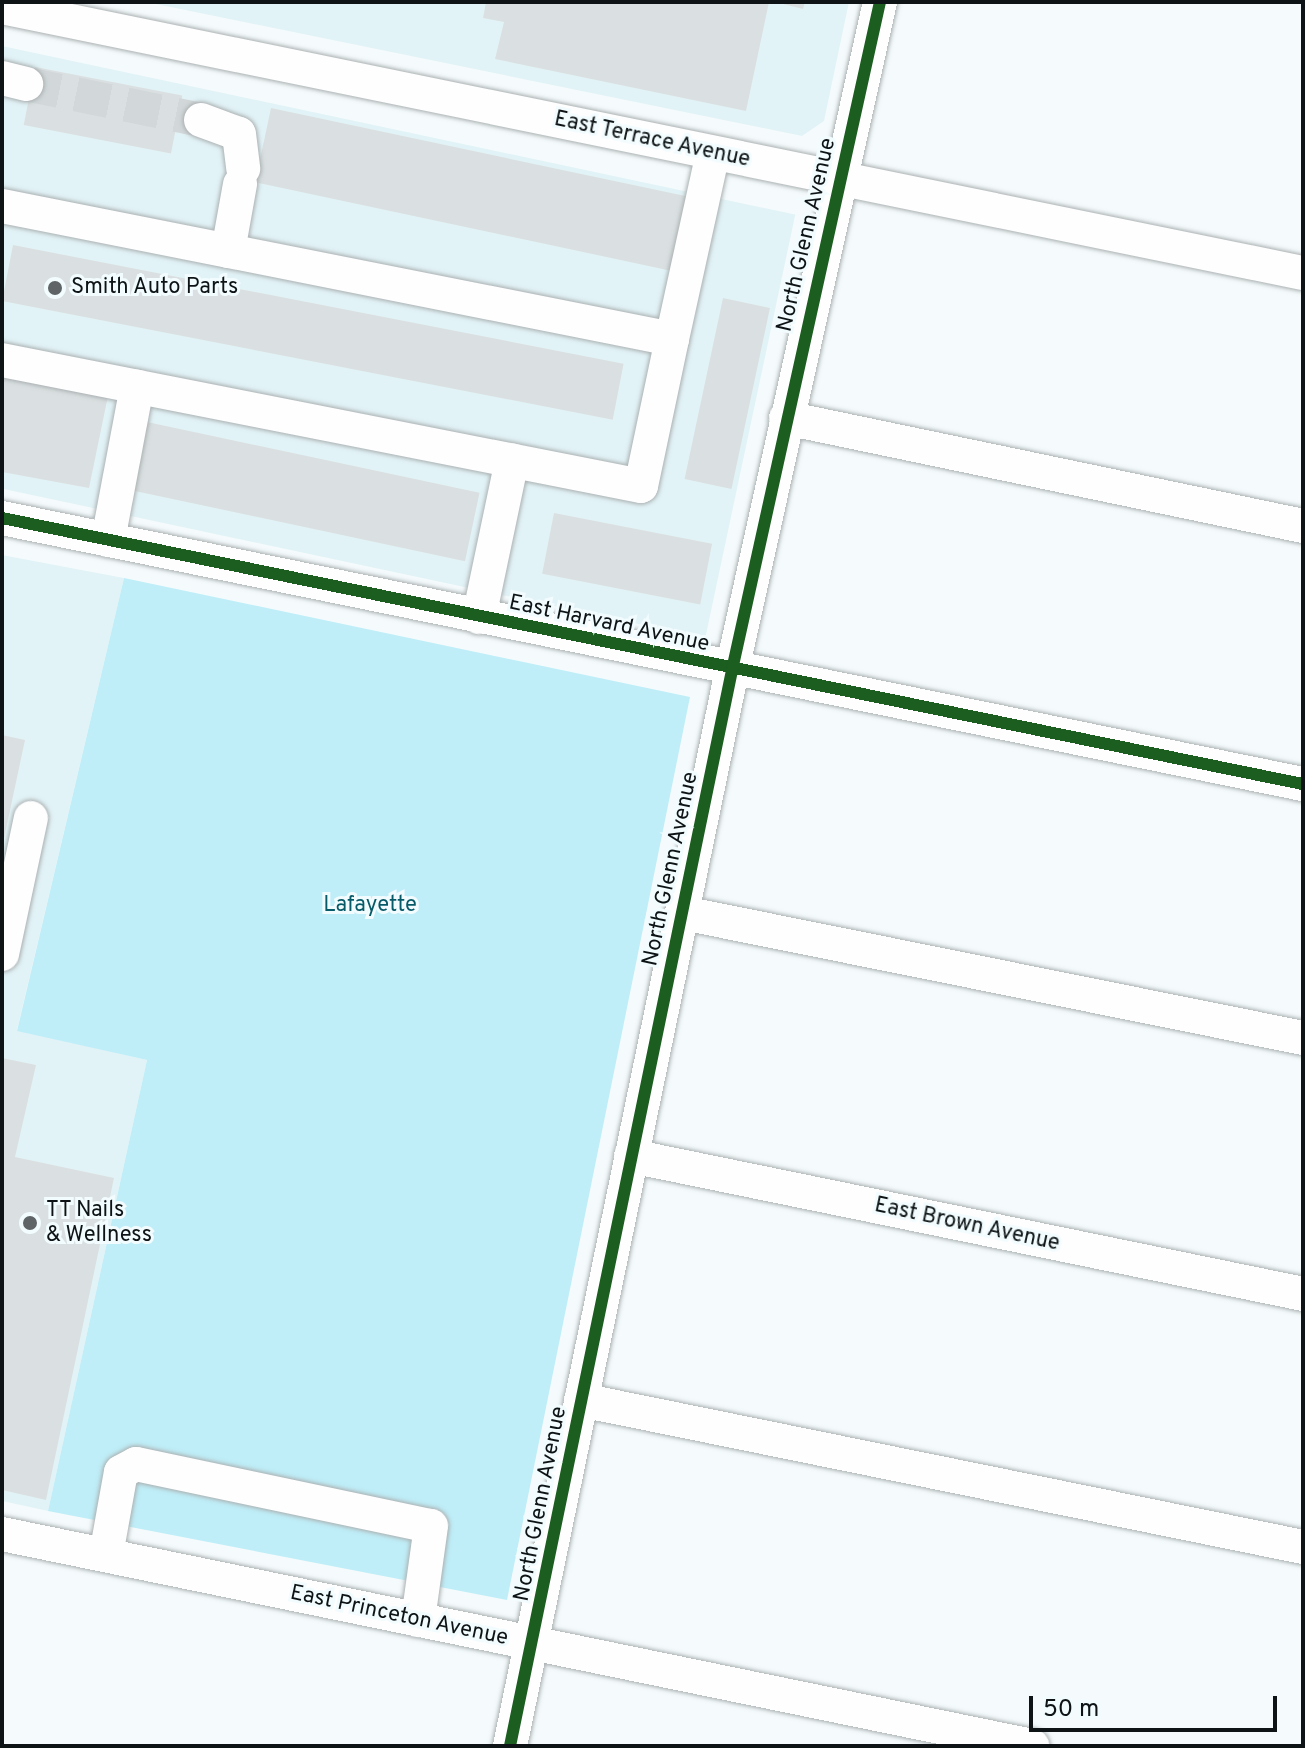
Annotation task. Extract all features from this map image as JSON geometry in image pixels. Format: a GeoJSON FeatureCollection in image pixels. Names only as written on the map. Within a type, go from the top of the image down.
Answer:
{"type":"FeatureCollection","features":[{"type":"Feature","properties":{"kind":"street","name":"North Glenn Avenue"},"geometry":{"type":"LineString","coordinates":[[510,1746],[534,1644],[581,1400],[732,670],[880,2]]}},
{"type":"Feature","properties":{"kind":"street","name":"East Terrace Avenue"},"geometry":{"type":"LineString","coordinates":[[2,7],[1303,273]]}},
{"type":"Feature","properties":{"kind":"street"},"geometry":{"type":"LineString","coordinates":[[201,120],[239,134],[242,177],[228,251]]}},
{"type":"Feature","properties":{"kind":"street"},"geometry":{"type":"LineString","coordinates":[[2,360],[641,486],[713,153]]}},
{"type":"Feature","properties":{"kind":"street"},"geometry":{"type":"LineString","coordinates":[[2,206],[672,339]]}},
{"type":"Feature","properties":{"kind":"street"},"geometry":{"type":"LineString","coordinates":[[108,540],[137,387]]}},
{"type":"Feature","properties":{"kind":"street"},"geometry":{"type":"LineString","coordinates":[[786,418],[1303,526]]}},
{"type":"Feature","properties":{"kind":"street"},"geometry":{"type":"LineString","coordinates":[[479,617],[512,460]]}},
{"type":"Feature","properties":{"kind":"street","name":"East Harvard Avenue"},"geometry":{"type":"LineString","coordinates":[[2,518],[732,670],[1303,784]]}},
{"type":"Feature","properties":{"kind":"street"},"geometry":{"type":"LineString","coordinates":[[2,954],[6,918],[31,818]]}},
{"type":"Feature","properties":{"kind":"street"},"geometry":{"type":"LineString","coordinates":[[683,913],[1303,1038]]}},
{"type":"Feature","properties":{"kind":"street","name":"East Brown Avenue"},"geometry":{"type":"LineString","coordinates":[[631,1156],[1303,1294]]}},
{"type":"Feature","properties":{"kind":"street"},"geometry":{"type":"LineString","coordinates":[[581,1400],[1303,1547]]}},
{"type":"Feature","properties":{"kind":"street"},"geometry":{"type":"LineString","coordinates":[[106,1555],[121,1472],[136,1464],[431,1526],[418,1620]]}},
{"type":"Feature","properties":{"kind":"street","name":"East Princeton Avenue"},"geometry":{"type":"LineString","coordinates":[[2,1534],[1032,1746]]}},
{"type":"Feature","properties":{"kind":"shaded area"},"geometry":{"type":"Polygon","coordinates":[[[146,2],[849,2],[824,121],[802,136],[146,2]]]}},
{"type":"Feature","properties":{"kind":"shaded area"},"geometry":{"type":"Polygon","coordinates":[[[2,46],[795,215],[705,638],[2,489],[2,46]]]}},
{"type":"Feature","properties":{"kind":"shaded area"},"geometry":{"type":"Polygon","coordinates":[[[2,555],[124,578],[17,1030],[147,1060],[48,1511],[2,1501],[2,555]]]}},
{"type":"Feature","properties":{"kind":"green space","name":"Lafayette"},"geometry":{"type":"Polygon","coordinates":[[[124,578],[690,697],[507,1600],[48,1511],[147,1060],[17,1031],[124,578]]]}},
{"type":"Feature","properties":{"kind":"building"},"geometry":{"type":"Polygon","coordinates":[[[486,2],[769,2],[746,111],[495,59],[504,22],[483,18],[486,2]]]}},
{"type":"Feature","properties":{"kind":"building"},"geometry":{"type":"Polygon","coordinates":[[[775,2],[805,2],[803,9],[775,2]]]}},
{"type":"Feature","properties":{"kind":"building"},"geometry":{"type":"Polygon","coordinates":[[[35,67],[182,96],[171,154],[24,125],[35,67]]]}},
{"type":"Feature","properties":{"kind":"building"},"geometry":{"type":"Polygon","coordinates":[[[271,108],[688,197],[672,271],[255,182],[271,108]]]}},
{"type":"Feature","properties":{"kind":"building"},"geometry":{"type":"Polygon","coordinates":[[[13,245],[624,364],[613,420],[2,301],[13,245]]]}},
{"type":"Feature","properties":{"kind":"building"},"geometry":{"type":"Polygon","coordinates":[[[723,298],[770,308],[731,489],[685,479],[723,298]]]}},
{"type":"Feature","properties":{"kind":"building"},"geometry":{"type":"Polygon","coordinates":[[[2,369],[109,391],[89,488],[2,472],[2,369]]]}},
{"type":"Feature","properties":{"kind":"building"},"geometry":{"type":"Polygon","coordinates":[[[147,422],[480,493],[465,561],[132,490],[147,422]]]}},
{"type":"Feature","properties":{"kind":"building"},"geometry":{"type":"Polygon","coordinates":[[[554,513],[712,544],[700,605],[542,574],[554,513]]]}},
{"type":"Feature","properties":{"kind":"building"},"geometry":{"type":"Polygon","coordinates":[[[2,735],[25,740],[3,843],[2,842],[2,735]]]}},
{"type":"Feature","properties":{"kind":"building"},"geometry":{"type":"Polygon","coordinates":[[[2,1058],[36,1065],[15,1157],[114,1178],[46,1500],[2,1490],[2,1058]]]}},
{"type":"Feature","properties":{"kind":"tunnel"},"geometry":{"type":"LineString","coordinates":[[26,84],[201,120]]}},
{"type":"Feature","properties":{"kind":"cycle path"},"geometry":{"type":"LineString","coordinates":[[510,1746],[732,670],[880,2]]}},
{"type":"Feature","properties":{"kind":"cycle path"},"geometry":{"type":"LineString","coordinates":[[2,518],[1303,784]]}},
{"type":"Feature","properties":{"kind":"place","name":"Smith Auto Parts"},"geometry":{"type":"Point","coordinates":[55,288]}},
{"type":"Feature","properties":{"kind":"place","name":"TT Nails & Wellness"},"geometry":{"type":"Point","coordinates":[30,1223]}}]}
